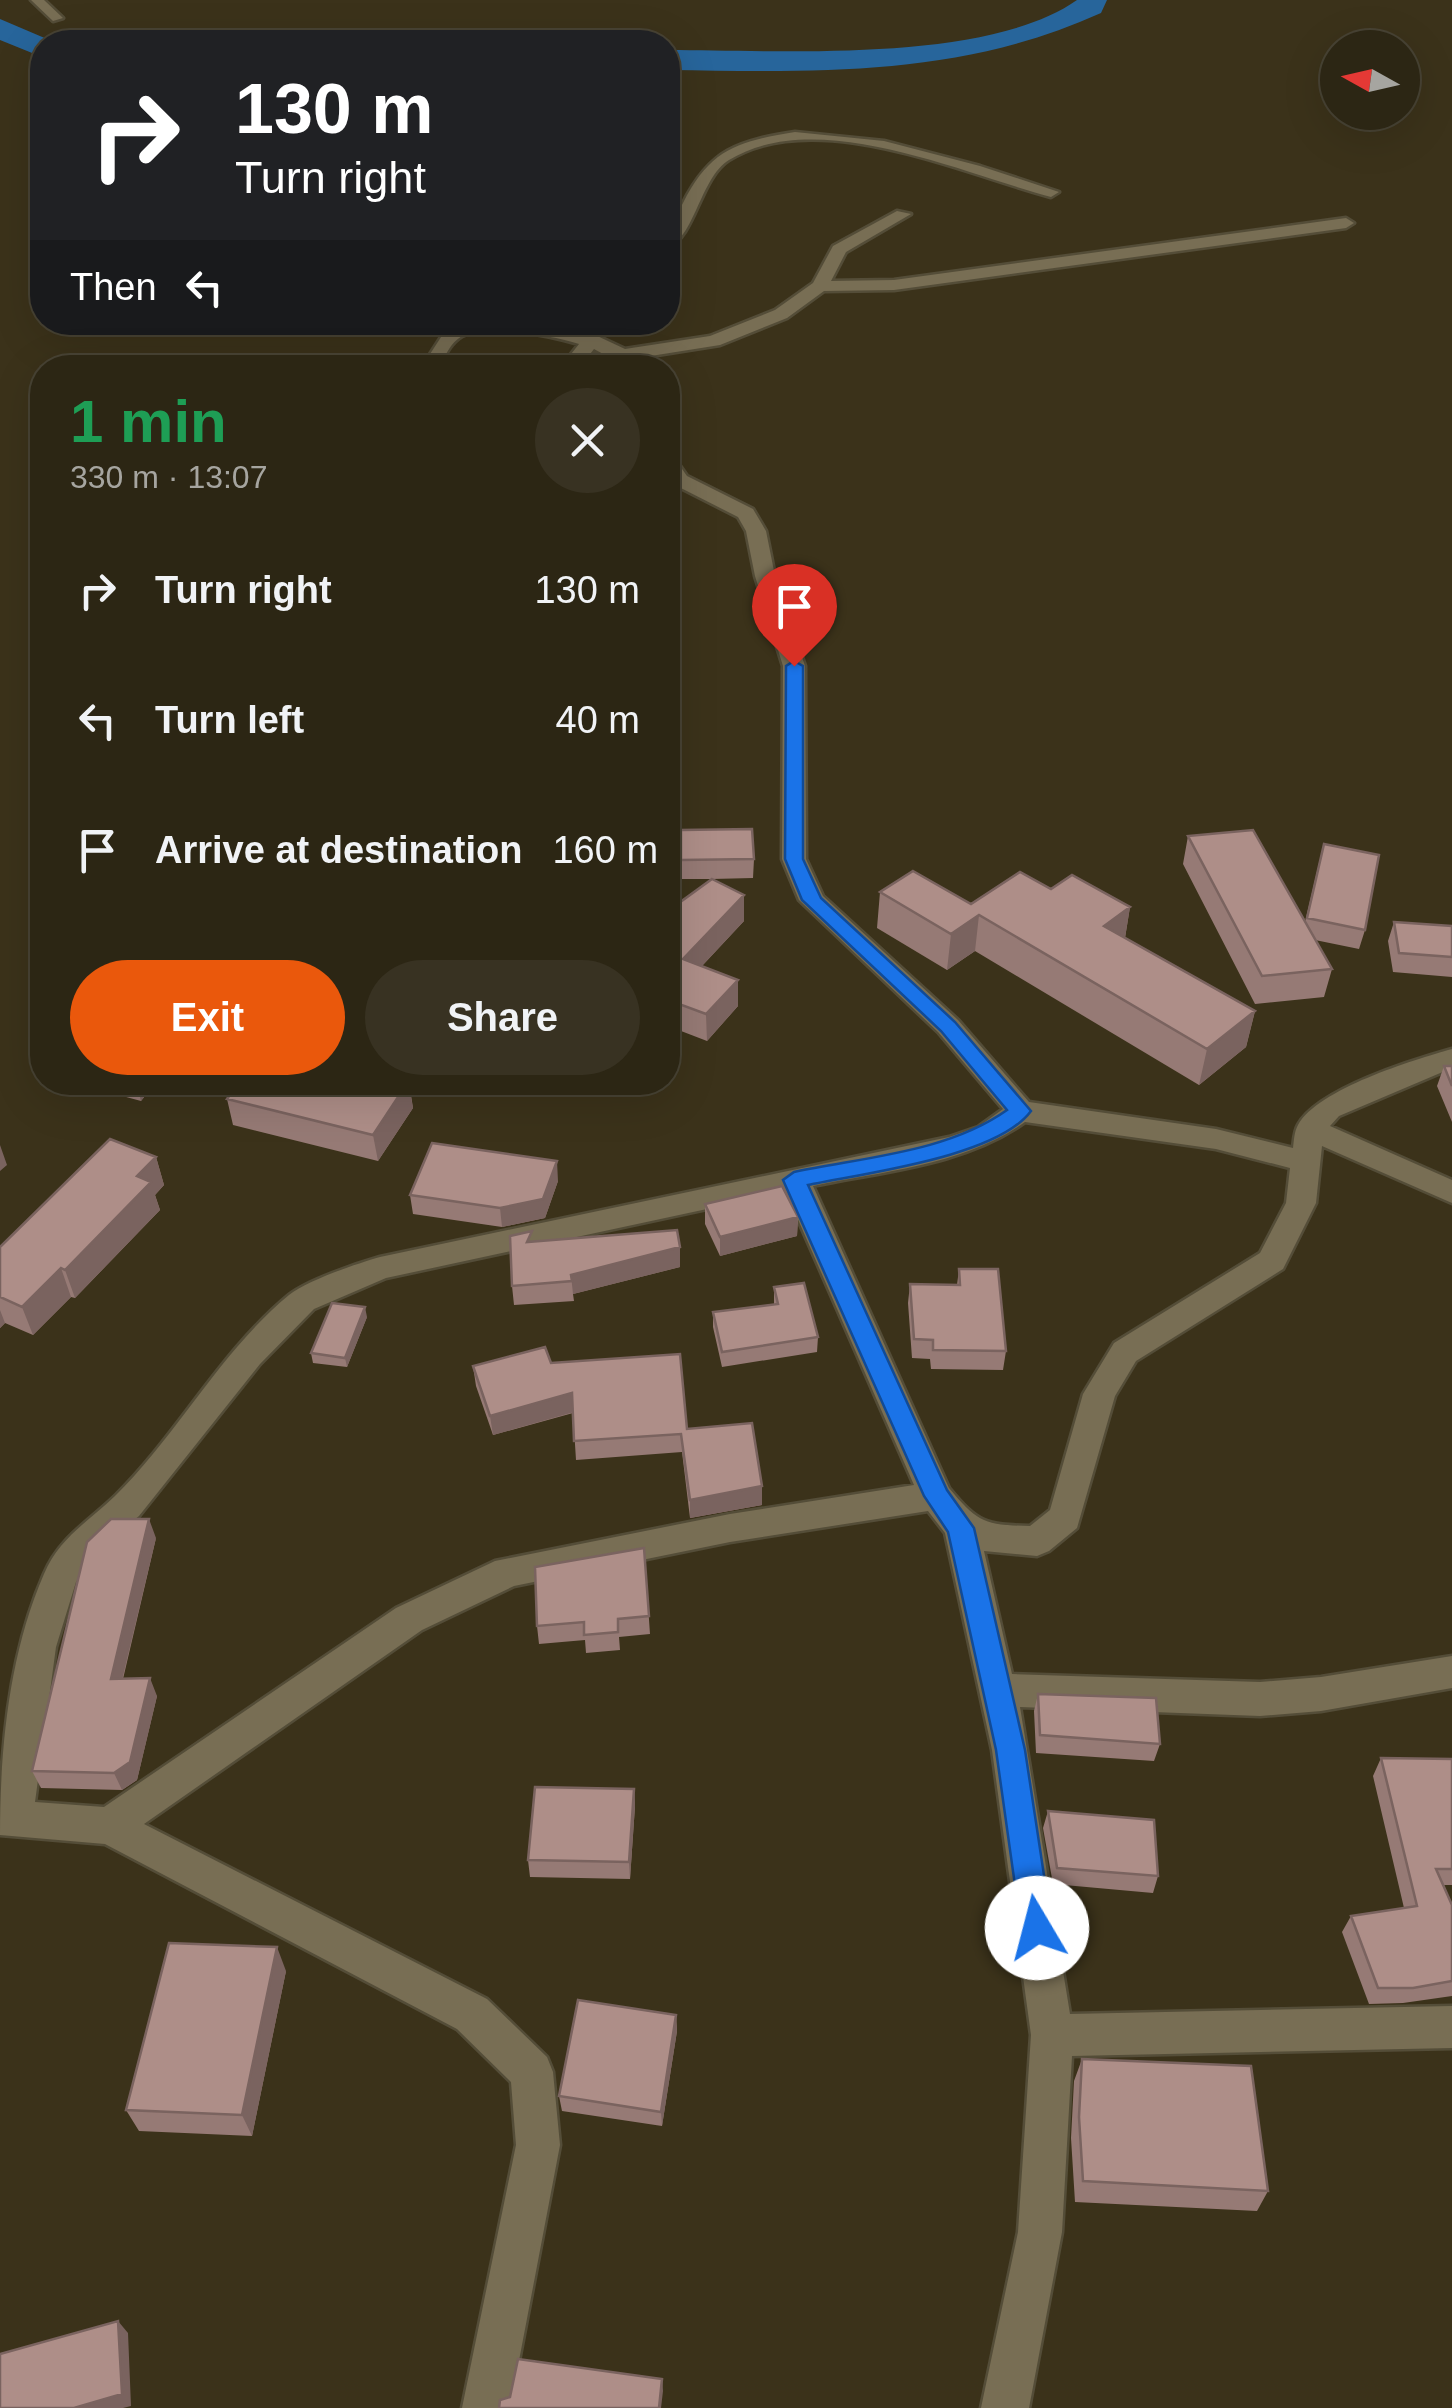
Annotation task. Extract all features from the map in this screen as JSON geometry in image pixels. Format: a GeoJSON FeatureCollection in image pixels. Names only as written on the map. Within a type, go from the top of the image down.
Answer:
{"type":"FeatureCollection","features":[{"type":"Feature","properties":{"kind":"street"},"geometry":{"type":"LineString","coordinates":[[37,0],[57,18]]}},
{"type":"Feature","properties":{"kind":"street"},"geometry":{"type":"LineString","coordinates":[[680,218],[721,159],[758,142],[794,134],[853,138],[1052,192]]}},
{"type":"Feature","properties":{"kind":"street"},"geometry":{"type":"LineString","coordinates":[[658,355],[714,341],[782,314],[820,286],[839,249],[903,214]]}},
{"type":"Feature","properties":{"kind":"street"},"geometry":{"type":"LineString","coordinates":[[820,286],[894,284],[1346,222]]}},
{"type":"Feature","properties":{"kind":"street"},"geometry":{"type":"LineString","coordinates":[[437,355],[454,335]]}},
{"type":"Feature","properties":{"kind":"street"},"geometry":{"type":"LineString","coordinates":[[593,335],[625,355]]}},
{"type":"Feature","properties":{"kind":"street"},"geometry":{"type":"LineString","coordinates":[[680,480],[746,514],[756,531],[765,576],[794,666],[794,859],[812,900],[948,1026],[1020,1111],[1216,1139],[1308,1146],[1452,1192]]}},
{"type":"Feature","properties":{"kind":"street"},"geometry":{"type":"LineString","coordinates":[[109,1826],[409,1619],[508,1572],[730,1528],[949,1512],[993,1540],[1037,1541],[1065,1518],[1099,1394],[1125,1352],[1272,1262],[1300,1203],[1308,1146],[1330,1109],[1385,1082],[1452,1058]]}},
{"type":"Feature","properties":{"kind":"street"},"geometry":{"type":"LineString","coordinates":[[486,2408],[538,2145],[532,2072],[472,2014],[109,1826],[7,1817],[38,1648],[60,1577],[85,1540],[127,1506],[249,1356],[303,1301],[380,1268],[953,1146],[988,1134],[1020,1111]]}},
{"type":"Feature","properties":{"kind":"street"},"geometry":{"type":"LineString","coordinates":[[794,1180],[949,1512],[1011,1750],[1052,2035],[1040,2232],[1005,2408]]}},
{"type":"Feature","properties":{"kind":"street"},"geometry":{"type":"LineString","coordinates":[[997,1690],[1260,1699],[1321,1694],[1452,1672]]}},
{"type":"Feature","properties":{"kind":"street"},"geometry":{"type":"LineString","coordinates":[[1052,2035],[1452,2027]]}},
{"type":"Feature","properties":{"kind":"building"},"geometry":{"type":"Polygon","coordinates":[[[752,829],[754,859],[681,860],[681,830],[752,829]]]}},
{"type":"Feature","properties":{"kind":"building"},"geometry":{"type":"Polygon","coordinates":[[[1253,830],[1332,969],[1262,976],[1188,836],[1253,830]]]}},
{"type":"Feature","properties":{"kind":"building"},"geometry":{"type":"Polygon","coordinates":[[[1324,844],[1379,855],[1365,930],[1307,918],[1324,844]]]}},
{"type":"Feature","properties":{"kind":"building"},"geometry":{"type":"Polygon","coordinates":[[[913,871],[971,904],[1020,872],[1051,889],[1072,875],[1130,907],[1104,926],[1255,1011],[1207,1049],[979,915],[951,934],[880,892],[913,871]]]}},
{"type":"Feature","properties":{"kind":"building"},"geometry":{"type":"Polygon","coordinates":[[[712,879],[744,895],[683,959],[738,980],[706,1014],[680,1004],[680,902],[712,879]]]}},
{"type":"Feature","properties":{"kind":"building"},"geometry":{"type":"Polygon","coordinates":[[[1394,922],[1452,926],[1452,957],[1399,953],[1394,922]]]}},
{"type":"Feature","properties":{"kind":"building"},"geometry":{"type":"Polygon","coordinates":[[[1444,1066],[1452,1066],[1452,1086],[1444,1066]]]}},
{"type":"Feature","properties":{"kind":"building"},"geometry":{"type":"Polygon","coordinates":[[[230,1095],[399,1095],[373,1135],[227,1099],[230,1095]]]}},
{"type":"Feature","properties":{"kind":"building"},"geometry":{"type":"Polygon","coordinates":[[[110,1139],[156,1157],[137,1176],[151,1182],[65,1270],[61,1268],[22,1307],[0,1297],[0,1247],[110,1139]]]}},
{"type":"Feature","properties":{"kind":"building"},"geometry":{"type":"Polygon","coordinates":[[[432,1143],[557,1161],[543,1199],[500,1208],[410,1195],[432,1143]]]}},
{"type":"Feature","properties":{"kind":"building"},"geometry":{"type":"Polygon","coordinates":[[[782,1186],[798,1217],[720,1237],[705,1204],[782,1186]]]}},
{"type":"Feature","properties":{"kind":"building"},"geometry":{"type":"Polygon","coordinates":[[[677,1230],[680,1247],[571,1275],[572,1281],[512,1286],[510,1236],[532,1231],[527,1242],[677,1230]]]}},
{"type":"Feature","properties":{"kind":"building"},"geometry":{"type":"Polygon","coordinates":[[[959,1269],[998,1269],[1006,1351],[933,1350],[933,1340],[914,1339],[910,1284],[960,1285],[959,1269]]]}},
{"type":"Feature","properties":{"kind":"building"},"geometry":{"type":"Polygon","coordinates":[[[804,1283],[818,1337],[722,1352],[713,1312],[778,1304],[774,1287],[804,1283]]]}},
{"type":"Feature","properties":{"kind":"building"},"geometry":{"type":"Polygon","coordinates":[[[332,1303],[365,1307],[345,1358],[311,1353],[332,1303]]]}},
{"type":"Feature","properties":{"kind":"building"},"geometry":{"type":"Polygon","coordinates":[[[545,1347],[551,1363],[680,1354],[687,1429],[752,1423],[762,1486],[690,1500],[681,1434],[574,1441],[572,1393],[490,1416],[473,1366],[545,1347]]]}},
{"type":"Feature","properties":{"kind":"building"},"geometry":{"type":"Polygon","coordinates":[[[111,1519],[149,1519],[111,1679],[150,1678],[130,1762],[114,1773],[32,1771],[87,1542],[111,1519]]]}},
{"type":"Feature","properties":{"kind":"building"},"geometry":{"type":"Polygon","coordinates":[[[644,1548],[649,1616],[618,1619],[618,1632],[584,1635],[584,1622],[537,1626],[535,1567],[644,1548]]]}},
{"type":"Feature","properties":{"kind":"building"},"geometry":{"type":"Polygon","coordinates":[[[1038,1694],[1156,1698],[1160,1744],[1040,1735],[1038,1694]]]}},
{"type":"Feature","properties":{"kind":"building"},"geometry":{"type":"Polygon","coordinates":[[[1381,1758],[1452,1759],[1452,1869],[1436,1869],[1452,1905],[1452,1981],[1413,1988],[1378,1988],[1351,1916],[1417,1906],[1381,1758]]]}},
{"type":"Feature","properties":{"kind":"building"},"geometry":{"type":"Polygon","coordinates":[[[535,1787],[634,1789],[629,1862],[528,1860],[535,1787]]]}},
{"type":"Feature","properties":{"kind":"building"},"geometry":{"type":"Polygon","coordinates":[[[1048,1811],[1154,1820],[1158,1876],[1057,1868],[1048,1811]]]}},
{"type":"Feature","properties":{"kind":"building"},"geometry":{"type":"Polygon","coordinates":[[[169,1943],[277,1947],[242,2115],[126,2110],[169,1943]]]}},
{"type":"Feature","properties":{"kind":"building"},"geometry":{"type":"Polygon","coordinates":[[[578,2000],[676,2015],[661,2112],[559,2096],[578,2000]]]}},
{"type":"Feature","properties":{"kind":"building"},"geometry":{"type":"Polygon","coordinates":[[[1082,2059],[1251,2066],[1268,2191],[1083,2181],[1079,2117],[1082,2059]]]}},
{"type":"Feature","properties":{"kind":"building"},"geometry":{"type":"Polygon","coordinates":[[[118,2321],[122,2394],[74,2408],[0,2408],[0,2354],[118,2321]]]}},
{"type":"Feature","properties":{"kind":"building"},"geometry":{"type":"Polygon","coordinates":[[[518,2359],[662,2379],[659,2408],[499,2408],[500,2400],[510,2397],[518,2359]]]}},
{"type":"Feature","properties":{"kind":"waterway"},"geometry":{"type":"LineString","coordinates":[[680,60],[830,60],[937,53],[990,44],[1041,29],[1090,7],[1092,0]]}},
{"type":"Feature","properties":{"kind":"waterway"},"geometry":{"type":"LineString","coordinates":[[0,28],[30,42]]}},
{"type":"Feature","properties":{"kind":"route"},"geometry":{"type":"LineString","coordinates":[[794,666],[794,859],[812,900],[948,1026],[1010,1094],[1020,1111],[988,1134],[953,1146],[794,1180],[936,1496],[961,1528],[1011,1750],[1037,1928]]}}]}
